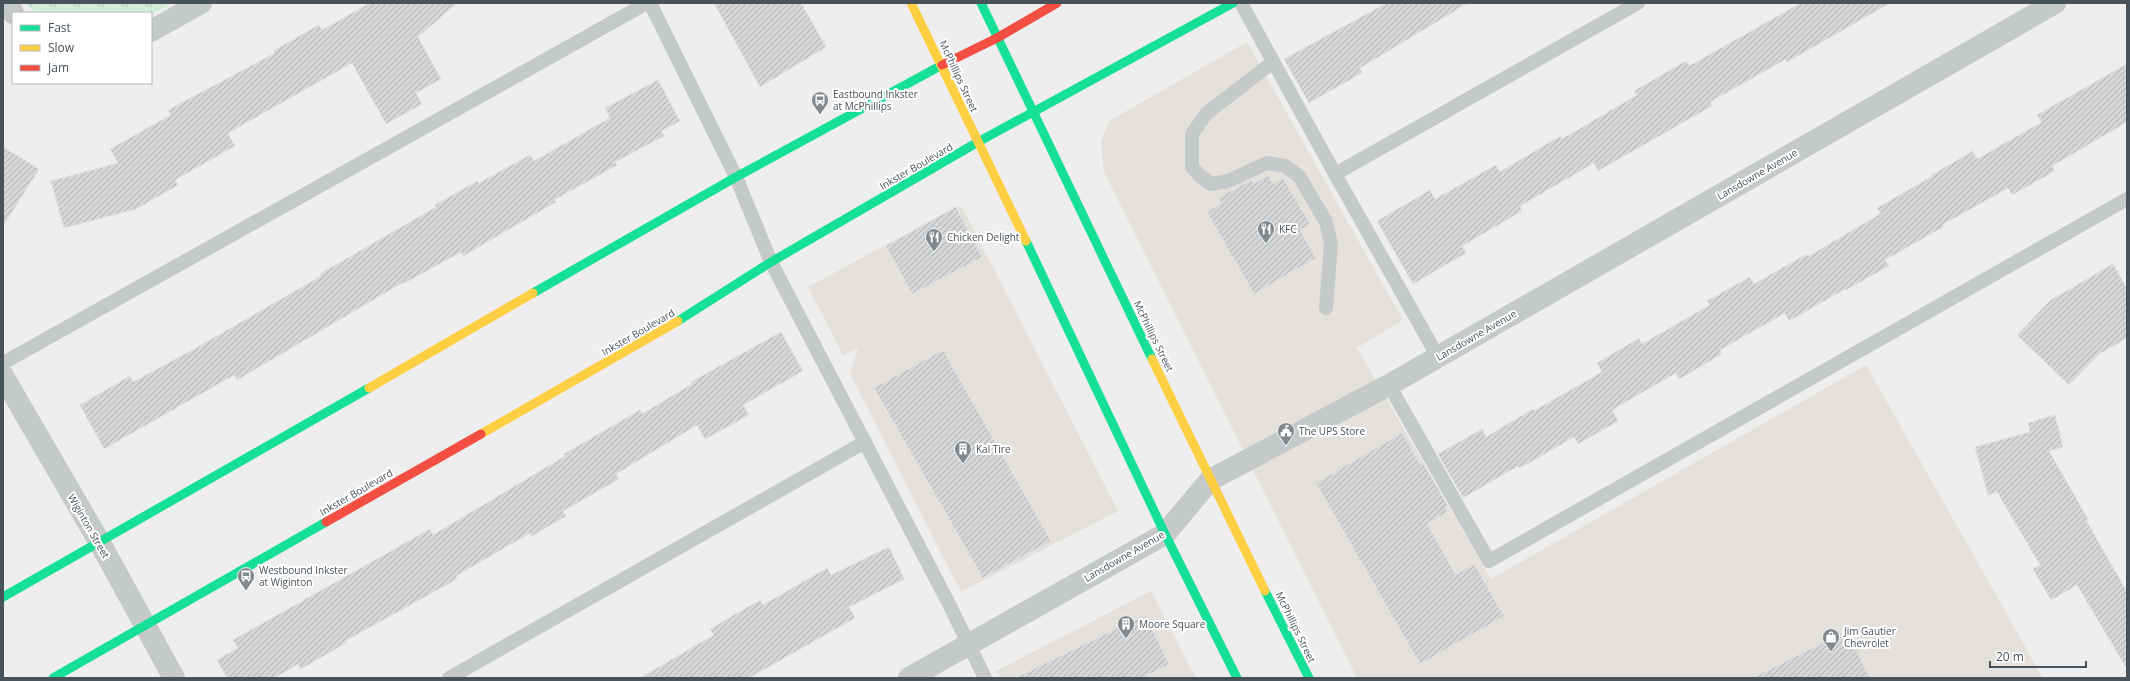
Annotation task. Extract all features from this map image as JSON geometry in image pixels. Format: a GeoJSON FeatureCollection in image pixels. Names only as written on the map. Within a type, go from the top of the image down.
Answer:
{"type":"FeatureCollection","features":[{"type":"Feature","properties":{"kind":"main road","name":"McPhillips Street"},"geometry":{"type":"LineString","coordinates":[[910,3],[942,65],[1165,534],[1237,678]]}},
{"type":"Feature","properties":{"kind":"main road","name":"McPhillips Street"},"geometry":{"type":"LineString","coordinates":[[981,3],[1210,480],[1309,678]]}},
{"type":"Feature","properties":{"kind":"main road"},"geometry":{"type":"LineString","coordinates":[[3,597],[100,543],[736,177],[942,65],[997,38],[1058,3]]}},
{"type":"Feature","properties":{"kind":"main road","name":"Inkster Boulevard"},"geometry":{"type":"LineString","coordinates":[[53,678],[677,322],[771,262],[978,142],[1034,113],[1233,3]]}},
{"type":"Feature","properties":{"kind":"street"},"geometry":{"type":"LineString","coordinates":[[7,3],[12,12]]}},
{"type":"Feature","properties":{"kind":"street"},"geometry":{"type":"LineString","coordinates":[[152,30],[201,3]]}},
{"type":"Feature","properties":{"kind":"street","name":"Lansdowne Avenue"},"geometry":{"type":"LineString","coordinates":[[909,678],[1165,534],[1210,480],[1389,385],[2055,3]]}},
{"type":"Feature","properties":{"kind":"street","name":"Wiginton Street"},"geometry":{"type":"LineString","coordinates":[[3,376],[100,543],[144,626],[174,678]]}},
{"type":"Feature","properties":{"kind":"lane"},"geometry":{"type":"LineString","coordinates":[[3,363],[647,3]]}},
{"type":"Feature","properties":{"kind":"lane"},"geometry":{"type":"LineString","coordinates":[[650,3],[736,177],[771,262],[969,644],[985,678]]}},
{"type":"Feature","properties":{"kind":"lane"},"geometry":{"type":"LineString","coordinates":[[1241,3],[1335,174],[1438,356]]}},
{"type":"Feature","properties":{"kind":"lane"},"geometry":{"type":"LineString","coordinates":[[1335,174],[1638,3]]}},
{"type":"Feature","properties":{"kind":"lane"},"geometry":{"type":"LineString","coordinates":[[1273,62],[1207,113],[1192,134],[1192,167],[1200,176],[1211,184],[1228,181],[1267,163],[1285,166],[1299,176],[1326,222],[1331,244],[1326,308]]}},
{"type":"Feature","properties":{"kind":"lane"},"geometry":{"type":"LineString","coordinates":[[1389,385],[1489,561],[2127,199]]}},
{"type":"Feature","properties":{"kind":"lane"},"geometry":{"type":"LineString","coordinates":[[449,678],[864,442]]}},
{"type":"Feature","properties":{"kind":"shaded area"},"geometry":{"type":"Polygon","coordinates":[[[1247,42],[1403,320],[1357,348],[1491,579],[1866,365],[2043,678],[1357,678],[1104,172],[1101,142],[1109,121],[1247,42]]]}},
{"type":"Feature","properties":{"kind":"shaded area"},"geometry":{"type":"Polygon","coordinates":[[[956,207],[962,207],[1118,511],[961,592],[850,374],[858,348],[843,355],[808,287],[956,207]]]}},
{"type":"Feature","properties":{"kind":"shaded area"},"geometry":{"type":"Polygon","coordinates":[[[1151,591],[1196,678],[1000,678],[996,671],[1151,591]]]}},
{"type":"Feature","properties":{"kind":"green space"},"geometry":{"type":"Polygon","coordinates":[[[27,3],[172,3],[152,14],[152,12],[33,12],[27,3]]]}},
{"type":"Feature","properties":{"kind":"building"},"geometry":{"type":"Polygon","coordinates":[[[370,3],[457,3],[418,37],[441,79],[416,93],[422,104],[386,124],[352,63],[228,133],[235,146],[175,180],[178,185],[136,209],[64,228],[51,181],[118,163],[110,149],[171,115],[168,110],[275,53],[273,51],[319,25],[322,30],[370,3]]]}},
{"type":"Feature","properties":{"kind":"building"},"geometry":{"type":"Polygon","coordinates":[[[714,3],[801,3],[826,47],[760,87],[714,3]]]}},
{"type":"Feature","properties":{"kind":"building"},"geometry":{"type":"Polygon","coordinates":[[[1387,3],[1468,3],[1360,68],[1362,73],[1309,103],[1284,59],[1387,3]]]}},
{"type":"Feature","properties":{"kind":"building"},"geometry":{"type":"Polygon","coordinates":[[[1801,3],[1890,3],[1787,62],[1786,59],[1710,102],[1712,106],[1598,171],[1594,163],[1520,206],[1522,211],[1462,246],[1466,253],[1413,284],[1377,221],[1430,190],[1435,199],[1496,165],[1500,172],[1560,136],[1562,139],[1637,95],[1634,91],[1686,61],[1689,66],[1801,3]]]}},
{"type":"Feature","properties":{"kind":"building"},"geometry":{"type":"Polygon","coordinates":[[[2127,64],[2127,122],[2052,166],[2055,171],[2012,195],[2008,188],[1942,225],[1943,227],[1885,260],[1889,266],[1789,321],[1785,313],[1720,350],[1722,354],[1679,379],[1676,373],[1612,410],[1618,421],[1578,444],[1574,437],[1520,468],[1518,466],[1463,498],[1438,454],[1482,429],[1486,437],[1533,409],[1534,411],[1602,372],[1597,363],[1639,338],[1642,344],[1710,305],[1707,301],[1750,277],[1754,284],[1807,254],[1809,256],[1880,214],[1877,208],[1931,177],[1930,176],[1973,151],[1977,159],[2042,122],[2037,115],[2127,64]]]}},
{"type":"Feature","properties":{"kind":"building"},"geometry":{"type":"Polygon","coordinates":[[[658,80],[680,121],[661,131],[664,136],[615,162],[617,165],[554,200],[556,202],[463,256],[461,252],[403,284],[402,283],[237,380],[234,375],[104,449],[80,405],[130,376],[133,382],[198,347],[321,276],[320,274],[436,207],[435,205],[477,181],[479,183],[530,155],[534,161],[610,118],[605,108],[658,80]]]}},
{"type":"Feature","properties":{"kind":"building"},"geometry":{"type":"Polygon","coordinates":[[[3,147],[39,169],[3,226],[3,147]]]}},
{"type":"Feature","properties":{"kind":"building","name":"KFC"},"geometry":{"type":"Polygon","coordinates":[[[1268,175],[1273,184],[1283,178],[1310,224],[1300,230],[1316,258],[1254,294],[1207,212],[1221,203],[1218,198],[1251,180],[1254,184],[1268,175]]]}},
{"type":"Feature","properties":{"kind":"building","name":"Chicken Delight"},"geometry":{"type":"Polygon","coordinates":[[[956,207],[982,257],[912,294],[886,246],[956,207]]]}},
{"type":"Feature","properties":{"kind":"building"},"geometry":{"type":"Polygon","coordinates":[[[2113,264],[2127,289],[2127,338],[2099,354],[2069,385],[2017,335],[2051,300],[2113,264]]]}},
{"type":"Feature","properties":{"kind":"building"},"geometry":{"type":"Polygon","coordinates":[[[781,332],[803,371],[743,405],[749,415],[705,439],[697,425],[616,474],[619,479],[563,511],[566,516],[532,536],[530,533],[456,576],[457,579],[345,641],[346,643],[301,669],[298,664],[274,678],[227,678],[217,660],[238,648],[233,640],[430,529],[433,535],[565,456],[564,454],[640,410],[642,414],[692,384],[691,382],[781,332]]]}},
{"type":"Feature","properties":{"kind":"building","name":"Kal Tire"},"geometry":{"type":"Polygon","coordinates":[[[943,350],[1051,541],[983,578],[874,388],[943,350]]]}},
{"type":"Feature","properties":{"kind":"building"},"geometry":{"type":"Polygon","coordinates":[[[2055,415],[2063,447],[2049,451],[2088,519],[2086,520],[2127,592],[2127,669],[2077,585],[2051,600],[2033,569],[2040,565],[1997,492],[1988,495],[1975,447],[2030,432],[2028,423],[2055,415]]]}},
{"type":"Feature","properties":{"kind":"building"},"geometry":{"type":"Polygon","coordinates":[[[1402,433],[1420,464],[1423,463],[1448,506],[1445,508],[1447,512],[1427,524],[1456,575],[1474,564],[1504,616],[1420,664],[1316,483],[1402,433]]]}},
{"type":"Feature","properties":{"kind":"building"},"geometry":{"type":"Polygon","coordinates":[[[889,547],[904,579],[849,607],[855,618],[749,678],[640,678],[714,635],[710,629],[760,600],[763,605],[827,568],[831,575],[889,547]]]}},
{"type":"Feature","properties":{"kind":"building","name":"Moore Square"},"geometry":{"type":"Polygon","coordinates":[[[1145,615],[1169,664],[1142,678],[1015,678],[1145,615]]]}},
{"type":"Feature","properties":{"kind":"building","name":"Jim Gautier Chevrolet"},"geometry":{"type":"Polygon","coordinates":[[[1847,631],[1870,678],[1752,678],[1847,631]]]}},
{"type":"Feature","properties":{"kind":"traffic: fast"},"geometry":{"type":"LineString","coordinates":[[981,3],[1152,359]]}},
{"type":"Feature","properties":{"kind":"traffic: fast"},"geometry":{"type":"LineString","coordinates":[[978,142],[1233,3]]}},
{"type":"Feature","properties":{"kind":"traffic: fast"},"geometry":{"type":"LineString","coordinates":[[533,293],[736,177],[942,65]]}},
{"type":"Feature","properties":{"kind":"traffic: fast"},"geometry":{"type":"LineString","coordinates":[[678,321],[771,262],[978,142]]}},
{"type":"Feature","properties":{"kind":"traffic: fast"},"geometry":{"type":"LineString","coordinates":[[1026,241],[1165,534],[1237,678]]}},
{"type":"Feature","properties":{"kind":"traffic: fast"},"geometry":{"type":"LineString","coordinates":[[3,597],[369,388]]}},
{"type":"Feature","properties":{"kind":"traffic: fast"},"geometry":{"type":"LineString","coordinates":[[53,678],[326,522]]}},
{"type":"Feature","properties":{"kind":"traffic: fast"},"geometry":{"type":"LineString","coordinates":[[1265,591],[1309,678]]}},
{"type":"Feature","properties":{"kind":"traffic: slow"},"geometry":{"type":"LineString","coordinates":[[911,3],[1026,241]]}},
{"type":"Feature","properties":{"kind":"traffic: slow"},"geometry":{"type":"LineString","coordinates":[[369,388],[533,293]]}},
{"type":"Feature","properties":{"kind":"traffic: slow"},"geometry":{"type":"LineString","coordinates":[[481,434],[678,321]]}},
{"type":"Feature","properties":{"kind":"traffic: slow"},"geometry":{"type":"LineString","coordinates":[[1152,359],[1265,591]]}},
{"type":"Feature","properties":{"kind":"traffic: jam"},"geometry":{"type":"LineString","coordinates":[[942,65],[997,38],[1057,3]]}},
{"type":"Feature","properties":{"kind":"traffic: jam"},"geometry":{"type":"LineString","coordinates":[[326,522],[481,434]]}},
{"type":"Feature","properties":{"kind":"place","name":"Eastbound Inkster at McPhillips"},"geometry":{"type":"Point","coordinates":[820,115]}},
{"type":"Feature","properties":{"kind":"place","name":"KFC"},"geometry":{"type":"Point","coordinates":[1266,244]}},
{"type":"Feature","properties":{"kind":"place","name":"Chicken Delight"},"geometry":{"type":"Point","coordinates":[934,252]}},
{"type":"Feature","properties":{"kind":"place","name":"The UPS Store"},"geometry":{"type":"Point","coordinates":[1286,446]}},
{"type":"Feature","properties":{"kind":"place","name":"Kal Tire"},"geometry":{"type":"Point","coordinates":[963,464]}},
{"type":"Feature","properties":{"kind":"place","name":"Westbound Inkster at Wiginton"},"geometry":{"type":"Point","coordinates":[246,591]}},
{"type":"Feature","properties":{"kind":"place","name":"Moore Square"},"geometry":{"type":"Point","coordinates":[1126,639]}},
{"type":"Feature","properties":{"kind":"place","name":"Jim Gautier Chevrolet"},"geometry":{"type":"Point","coordinates":[1831,652]}}]}
